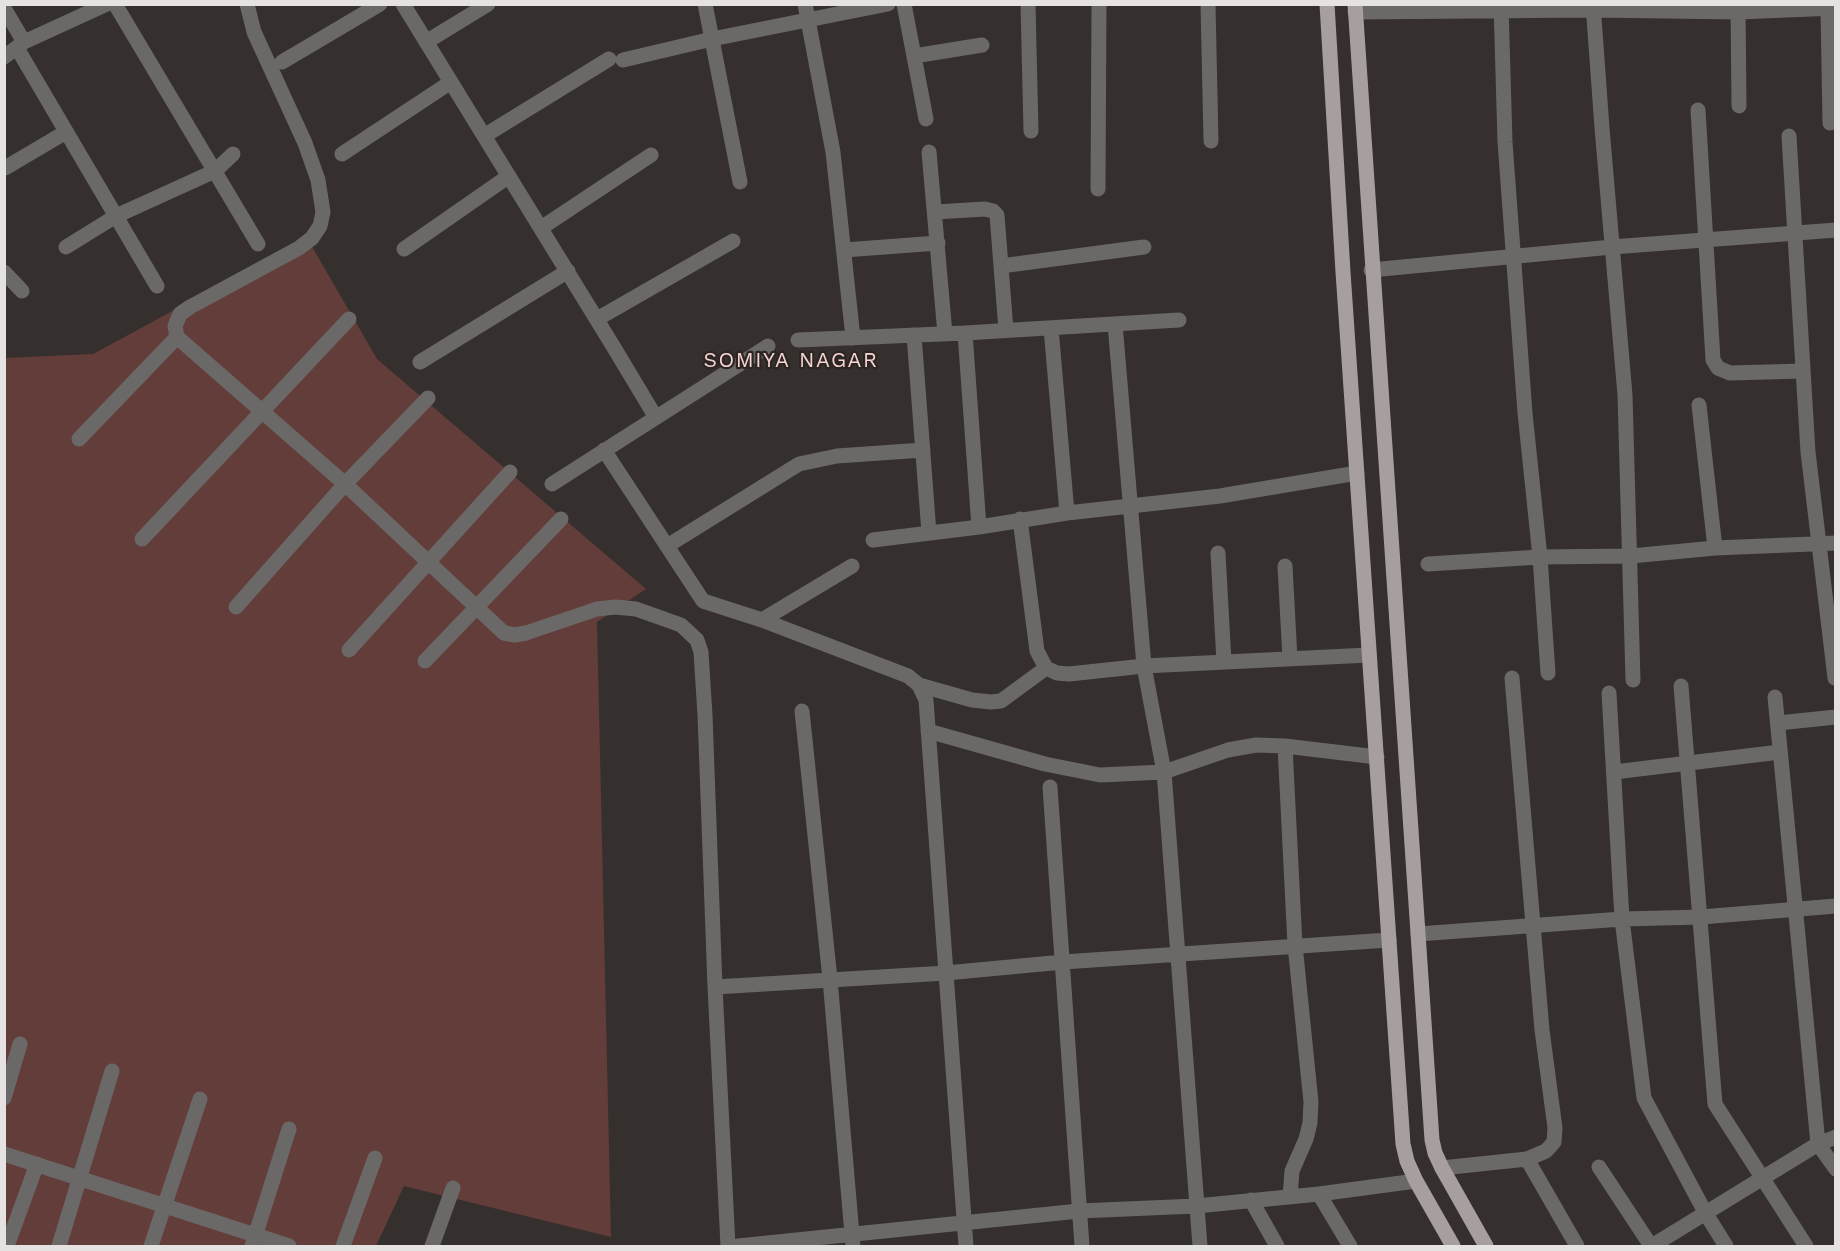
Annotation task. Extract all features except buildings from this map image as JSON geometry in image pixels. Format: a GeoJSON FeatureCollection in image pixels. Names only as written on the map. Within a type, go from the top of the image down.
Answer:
{"type":"FeatureCollection","features":[{"type":"Feature","properties":{"kind":"main road"},"geometry":{"type":"LineString","coordinates":[[1327,4],[1403,1144],[1407,1161],[1416,1181],[1453,1246]]}},
{"type":"Feature","properties":{"kind":"main road"},"geometry":{"type":"LineString","coordinates":[[1355,8],[1371,270],[1432,1140],[1442,1168],[1486,1246]]}},
{"type":"Feature","properties":{"kind":"street"},"geometry":{"type":"LineString","coordinates":[[15,49],[107,4]]}},
{"type":"Feature","properties":{"kind":"street"},"geometry":{"type":"LineString","coordinates":[[115,4],[258,244]]}},
{"type":"Feature","properties":{"kind":"street"},"geometry":{"type":"LineString","coordinates":[[247,4],[254,32],[304,143],[318,180],[322,212],[320,226],[312,238],[298,248],[180,314],[175,326],[177,337],[345,484],[504,633],[515,635],[526,633],[597,609],[615,607],[636,609],[681,625],[697,640],[701,652],[705,715],[728,1246]]}},
{"type":"Feature","properties":{"kind":"street"},"geometry":{"type":"LineString","coordinates":[[282,62],[380,4]]}},
{"type":"Feature","properties":{"kind":"street"},"geometry":{"type":"LineString","coordinates":[[403,4],[655,416]]}},
{"type":"Feature","properties":{"kind":"street"},"geometry":{"type":"LineString","coordinates":[[426,42],[488,4]]}},
{"type":"Feature","properties":{"kind":"street"},"geometry":{"type":"LineString","coordinates":[[705,4],[740,182]]}},
{"type":"Feature","properties":{"kind":"street"},"geometry":{"type":"LineString","coordinates":[[484,136],[616,59],[712,39],[806,12],[888,4]]}},
{"type":"Feature","properties":{"kind":"street"},"geometry":{"type":"LineString","coordinates":[[904,4],[926,119]]}},
{"type":"Feature","properties":{"kind":"street"},"geometry":{"type":"LineString","coordinates":[[1028,4],[1031,131]]}},
{"type":"Feature","properties":{"kind":"street"},"geometry":{"type":"LineString","coordinates":[[1098,189],[1099,4]]}},
{"type":"Feature","properties":{"kind":"street"},"geometry":{"type":"LineString","coordinates":[[1208,4],[1211,141]]}},
{"type":"Feature","properties":{"kind":"street"},"geometry":{"type":"LineString","coordinates":[[1501,7],[1505,142],[1525,413],[1540,557],[1548,673]]}},
{"type":"Feature","properties":{"kind":"street"},"geometry":{"type":"LineString","coordinates":[[1593,7],[1625,395],[1633,680]]}},
{"type":"Feature","properties":{"kind":"street"},"geometry":{"type":"LineString","coordinates":[[4,8],[15,49],[157,286]]}},
{"type":"Feature","properties":{"kind":"street"},"geometry":{"type":"LineString","coordinates":[[1355,8],[1832,8],[1830,123]]}},
{"type":"Feature","properties":{"kind":"street"},"geometry":{"type":"LineString","coordinates":[[1738,8],[1739,106]]}},
{"type":"Feature","properties":{"kind":"street"},"geometry":{"type":"LineString","coordinates":[[806,12],[833,152],[853,338]]}},
{"type":"Feature","properties":{"kind":"street"},"geometry":{"type":"LineString","coordinates":[[914,56],[982,45]]}},
{"type":"Feature","properties":{"kind":"street"},"geometry":{"type":"LineString","coordinates":[[342,154],[451,82]]}},
{"type":"Feature","properties":{"kind":"street"},"geometry":{"type":"LineString","coordinates":[[1698,110],[1713,360],[1718,368],[1730,373],[1803,371]]}},
{"type":"Feature","properties":{"kind":"street"},"geometry":{"type":"LineString","coordinates":[[5,168],[66,132]]}},
{"type":"Feature","properties":{"kind":"street"},"geometry":{"type":"LineString","coordinates":[[1789,136],[1808,452],[1835,678]]}},
{"type":"Feature","properties":{"kind":"street"},"geometry":{"type":"LineString","coordinates":[[929,153],[945,334]]}},
{"type":"Feature","properties":{"kind":"street"},"geometry":{"type":"LineString","coordinates":[[66,247],[116,216],[215,171],[233,154]]}},
{"type":"Feature","properties":{"kind":"street"},"geometry":{"type":"LineString","coordinates":[[541,228],[651,155]]}},
{"type":"Feature","properties":{"kind":"street"},"geometry":{"type":"LineString","coordinates":[[404,249],[509,176]]}},
{"type":"Feature","properties":{"kind":"street"},"geometry":{"type":"LineString","coordinates":[[935,212],[985,209],[997,215],[1006,330]]}},
{"type":"Feature","properties":{"kind":"street"},"geometry":{"type":"LineString","coordinates":[[1371,270],[1612,247],[1836,230]]}},
{"type":"Feature","properties":{"kind":"street"},"geometry":{"type":"LineString","coordinates":[[597,319],[733,241]]}},
{"type":"Feature","properties":{"kind":"street"},"geometry":{"type":"LineString","coordinates":[[844,250],[938,243]]}},
{"type":"Feature","properties":{"kind":"street"},"geometry":{"type":"LineString","coordinates":[[1001,267],[1144,247]]}},
{"type":"Feature","properties":{"kind":"street"},"geometry":{"type":"LineString","coordinates":[[420,362],[568,271]]}},
{"type":"Feature","properties":{"kind":"street"},"geometry":{"type":"LineString","coordinates":[[4,272],[22,291]]}},
{"type":"Feature","properties":{"kind":"street"},"geometry":{"type":"LineString","coordinates":[[142,539],[349,318]]}},
{"type":"Feature","properties":{"kind":"street"},"geometry":{"type":"LineString","coordinates":[[798,340],[1179,320]]}},
{"type":"Feature","properties":{"kind":"street"},"geometry":{"type":"LineString","coordinates":[[1115,324],[1144,666],[1164,772],[1200,1246]]}},
{"type":"Feature","properties":{"kind":"street"},"geometry":{"type":"LineString","coordinates":[[1051,328],[1067,513]]}},
{"type":"Feature","properties":{"kind":"street"},"geometry":{"type":"LineString","coordinates":[[965,333],[979,527]]}},
{"type":"Feature","properties":{"kind":"street"},"geometry":{"type":"LineString","coordinates":[[914,335],[929,533]]}},
{"type":"Feature","properties":{"kind":"street"},"geometry":{"type":"LineString","coordinates":[[79,439],[177,337]]}},
{"type":"Feature","properties":{"kind":"street"},"geometry":{"type":"LineString","coordinates":[[552,484],[655,416],[768,346]]}},
{"type":"Feature","properties":{"kind":"street"},"geometry":{"type":"LineString","coordinates":[[236,607],[345,484],[428,398]]}},
{"type":"Feature","properties":{"kind":"street"},"geometry":{"type":"LineString","coordinates":[[1699,405],[1715,549]]}},
{"type":"Feature","properties":{"kind":"street"},"geometry":{"type":"LineString","coordinates":[[604,450],[703,601],[762,620],[908,676],[919,685],[972,700],[1001,701],[1046,668]]}},
{"type":"Feature","properties":{"kind":"street"},"geometry":{"type":"LineString","coordinates":[[667,546],[799,464],[837,456],[923,450]]}},
{"type":"Feature","properties":{"kind":"street"},"geometry":{"type":"LineString","coordinates":[[349,650],[510,472]]}},
{"type":"Feature","properties":{"kind":"street"},"geometry":{"type":"LineString","coordinates":[[873,540],[1067,513],[1220,496],[1357,473]]}},
{"type":"Feature","properties":{"kind":"street"},"geometry":{"type":"LineString","coordinates":[[425,661],[561,519]]}},
{"type":"Feature","properties":{"kind":"street"},"geometry":{"type":"LineString","coordinates":[[1020,519],[1037,651],[1046,668],[1056,672],[1069,674],[1144,666],[1369,655]]}},
{"type":"Feature","properties":{"kind":"street"},"geometry":{"type":"LineString","coordinates":[[1428,564],[1540,557],[1631,556],[1836,543]]}},
{"type":"Feature","properties":{"kind":"street"},"geometry":{"type":"LineString","coordinates":[[1218,553],[1224,662]]}},
{"type":"Feature","properties":{"kind":"street"},"geometry":{"type":"LineString","coordinates":[[762,620],[852,566]]}},
{"type":"Feature","properties":{"kind":"street"},"geometry":{"type":"LineString","coordinates":[[1285,566],[1290,659]]}},
{"type":"Feature","properties":{"kind":"street"},"geometry":{"type":"LineString","coordinates":[[1442,1168],[1527,1159],[1546,1151],[1554,1142],[1555,1128],[1542,1030],[1535,926],[1512,678]]}},
{"type":"Feature","properties":{"kind":"street"},"geometry":{"type":"LineString","coordinates":[[919,685],[926,700],[966,1246]]}},
{"type":"Feature","properties":{"kind":"street"},"geometry":{"type":"LineString","coordinates":[[1681,686],[1715,1104],[1806,1246]]}},
{"type":"Feature","properties":{"kind":"street"},"geometry":{"type":"LineString","coordinates":[[1609,693],[1622,919],[1644,1098],[1706,1214],[1726,1246]]}},
{"type":"Feature","properties":{"kind":"street"},"geometry":{"type":"LineString","coordinates":[[1775,697],[1818,1144],[1836,1169]]}},
{"type":"Feature","properties":{"kind":"street"},"geometry":{"type":"LineString","coordinates":[[802,711],[830,979],[852,1241]]}},
{"type":"Feature","properties":{"kind":"street"},"geometry":{"type":"LineString","coordinates":[[1778,723],[1836,717]]}},
{"type":"Feature","properties":{"kind":"street"},"geometry":{"type":"LineString","coordinates":[[928,731],[1045,764],[1100,775],[1164,772],[1228,750],[1256,745],[1285,746],[1377,757]]}},
{"type":"Feature","properties":{"kind":"street"},"geometry":{"type":"LineString","coordinates":[[1285,746],[1295,945],[1311,1102],[1306,1140],[1292,1171],[1290,1197]]}},
{"type":"Feature","properties":{"kind":"street"},"geometry":{"type":"LineString","coordinates":[[1614,772],[1780,752]]}},
{"type":"Feature","properties":{"kind":"street"},"geometry":{"type":"LineString","coordinates":[[1050,787],[1082,1246]]}},
{"type":"Feature","properties":{"kind":"street"},"geometry":{"type":"LineString","coordinates":[[1418,934],[1622,919],[1701,917],[1836,906]]}},
{"type":"Feature","properties":{"kind":"street"},"geometry":{"type":"LineString","coordinates":[[715,987],[946,973],[1063,962],[1389,940]]}},
{"type":"Feature","properties":{"kind":"street"},"geometry":{"type":"LineString","coordinates":[[4,1098],[20,1044]]}},
{"type":"Feature","properties":{"kind":"street"},"geometry":{"type":"LineString","coordinates":[[58,1246],[112,1071]]}},
{"type":"Feature","properties":{"kind":"street"},"geometry":{"type":"LineString","coordinates":[[151,1246],[200,1099]]}},
{"type":"Feature","properties":{"kind":"street"},"geometry":{"type":"LineString","coordinates":[[254,1241],[289,1129]]}},
{"type":"Feature","properties":{"kind":"street"},"geometry":{"type":"LineString","coordinates":[[1599,1167],[1651,1246],[1763,1180],[1818,1144],[1836,1137]]}},
{"type":"Feature","properties":{"kind":"street"},"geometry":{"type":"LineString","coordinates":[[4,1154],[165,1206],[254,1241],[289,1246]]}},
{"type":"Feature","properties":{"kind":"street"},"geometry":{"type":"LineString","coordinates":[[343,1246],[375,1158]]}},
{"type":"Feature","properties":{"kind":"street"},"geometry":{"type":"LineString","coordinates":[[1527,1159],[1576,1246]]}},
{"type":"Feature","properties":{"kind":"street"},"geometry":{"type":"LineString","coordinates":[[7,1246],[37,1164]]}},
{"type":"Feature","properties":{"kind":"street"},"geometry":{"type":"LineString","coordinates":[[738,1246],[852,1241],[964,1223],[1078,1211],[1196,1206],[1319,1194],[1416,1181]]}},
{"type":"Feature","properties":{"kind":"street"},"geometry":{"type":"LineString","coordinates":[[432,1246],[453,1188]]}},
{"type":"Feature","properties":{"kind":"street"},"geometry":{"type":"LineString","coordinates":[[1319,1194],[1350,1246]]}},
{"type":"Feature","properties":{"kind":"street"},"geometry":{"type":"LineString","coordinates":[[1251,1200],[1277,1246]]}},
{"type":"Feature","properties":{"kind":"shaded area"},"geometry":{"type":"Polygon","coordinates":[[[307,238],[377,359],[646,589],[597,622],[611,1237],[404,1186],[376,1246],[5,1246],[4,358],[93,354],[307,238]]]}},
{"type":"Feature","properties":{"kind":"district","name":"SOMIYA NAGAR"},"geometry":{"type":"Point","coordinates":[791,361]}}]}
